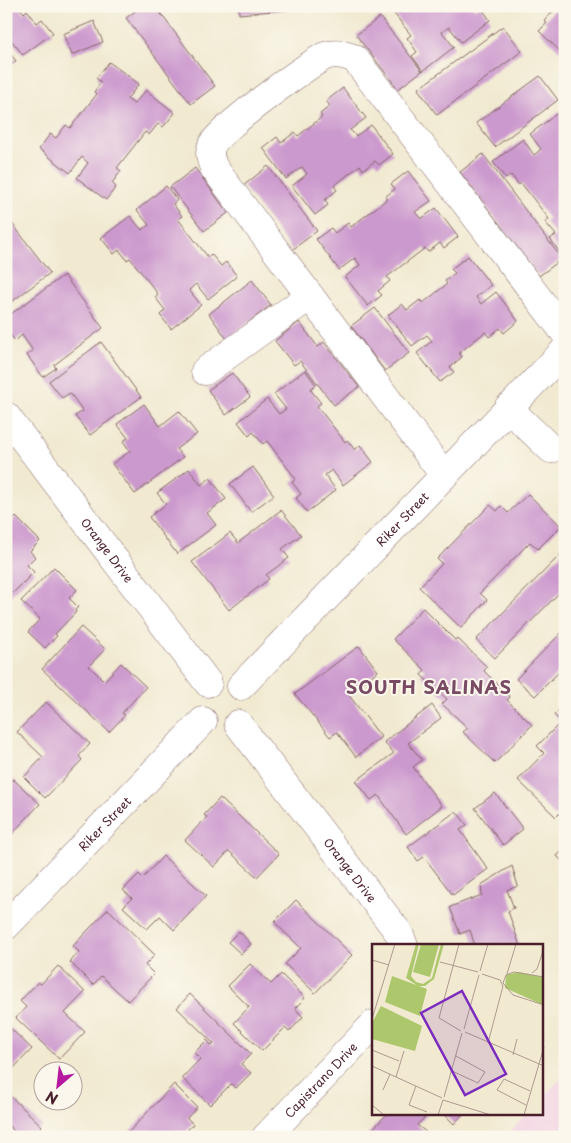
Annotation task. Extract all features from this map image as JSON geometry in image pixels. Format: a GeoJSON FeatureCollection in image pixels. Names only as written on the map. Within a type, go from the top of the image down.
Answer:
{"type":"FeatureCollection","features":[{"type":"Feature","properties":{"kind":"street"},"geometry":{"type":"LineString","coordinates":[[444,475],[214,168],[210,158],[210,147],[215,139],[317,60],[335,53],[355,60],[565,333]]}},
{"type":"Feature","properties":{"kind":"street"},"geometry":{"type":"LineString","coordinates":[[205,371],[310,296]]}},
{"type":"Feature","properties":{"kind":"street","name":"Riker Street"},"geometry":{"type":"LineString","coordinates":[[241,686],[565,350]]}},
{"type":"Feature","properties":{"kind":"street"},"geometry":{"type":"LineString","coordinates":[[508,408],[551,449]]}},
{"type":"Feature","properties":{"kind":"street","name":"Orange Drive"},"geometry":{"type":"LineString","coordinates":[[10,432],[208,682]]}},
{"type":"Feature","properties":{"kind":"street"},"geometry":{"type":"LineString","coordinates":[[214,679],[229,679],[241,686],[247,702],[247,710],[244,718],[238,724],[217,729],[203,721],[196,708],[196,701],[202,688],[208,682],[214,679]]}},
{"type":"Feature","properties":{"kind":"street","name":"Riker Street"},"geometry":{"type":"LineString","coordinates":[[6,926],[203,721]]}},
{"type":"Feature","properties":{"kind":"street","name":"Orange Drive"},"geometry":{"type":"LineString","coordinates":[[238,724],[399,933],[403,944]]}},
{"type":"Feature","properties":{"kind":"street","name":"Capistrano Drive"},"geometry":{"type":"LineString","coordinates":[[266,1137],[372,1026]]}},
{"type":"Feature","properties":{"kind":"shaded area"},"geometry":{"type":"Polygon","coordinates":[[[565,1075],[565,1137],[505,1137],[525,1116],[544,1116],[544,1096],[565,1075]]]}},
{"type":"Feature","properties":{"kind":"building"},"geometry":{"type":"Polygon","coordinates":[[[6,6],[18,6],[24,13],[27,10],[37,23],[42,19],[53,33],[23,55],[11,40],[6,44],[6,6]]]}},
{"type":"Feature","properties":{"kind":"building"},"geometry":{"type":"Polygon","coordinates":[[[142,6],[155,6],[215,86],[191,104],[126,18],[142,6]]]}},
{"type":"Feature","properties":{"kind":"building"},"geometry":{"type":"Polygon","coordinates":[[[239,6],[295,6],[295,9],[239,14],[239,6]]]}},
{"type":"Feature","properties":{"kind":"building"},"geometry":{"type":"Polygon","coordinates":[[[388,6],[472,6],[475,9],[480,6],[490,20],[461,42],[449,27],[442,32],[454,47],[423,71],[412,56],[417,52],[407,38],[411,35],[388,6]]]}},
{"type":"Feature","properties":{"kind":"building"},"geometry":{"type":"Polygon","coordinates":[[[558,6],[565,6],[564,55],[539,31],[547,23],[544,21],[558,6]]]}},
{"type":"Feature","properties":{"kind":"building"},"geometry":{"type":"Polygon","coordinates":[[[380,17],[422,71],[398,89],[356,35],[380,17]]]}},
{"type":"Feature","properties":{"kind":"building"},"geometry":{"type":"Polygon","coordinates":[[[94,21],[103,42],[72,55],[63,34],[94,21]]]}},
{"type":"Feature","properties":{"kind":"building"},"geometry":{"type":"Polygon","coordinates":[[[503,26],[522,51],[437,115],[418,89],[503,26]]]}},
{"type":"Feature","properties":{"kind":"building"},"geometry":{"type":"Polygon","coordinates":[[[6,48],[16,61],[6,68],[6,48]]]}},
{"type":"Feature","properties":{"kind":"building"},"geometry":{"type":"Polygon","coordinates":[[[109,62],[139,84],[127,99],[134,104],[146,90],[175,113],[163,127],[158,124],[149,135],[145,132],[117,168],[121,171],[112,183],[116,187],[106,200],[77,178],[88,163],[82,157],[70,173],[39,149],[50,134],[56,138],[66,125],[70,128],[97,94],[94,92],[101,82],[96,78],[109,62]]]}},
{"type":"Feature","properties":{"kind":"building"},"geometry":{"type":"Polygon","coordinates":[[[540,76],[558,100],[495,147],[476,123],[540,76]]]}},
{"type":"Feature","properties":{"kind":"building"},"geometry":{"type":"Polygon","coordinates":[[[343,88],[366,118],[350,130],[356,136],[371,125],[393,154],[379,165],[375,161],[363,170],[360,165],[334,186],[337,190],[325,200],[328,205],[315,215],[292,186],[307,174],[302,167],[286,179],[263,148],[277,137],[281,143],[295,132],[298,136],[322,117],[320,114],[330,106],[326,101],[343,88]]]}},
{"type":"Feature","properties":{"kind":"building"},"geometry":{"type":"Polygon","coordinates":[[[559,112],[565,119],[565,251],[561,254],[550,239],[556,235],[545,222],[549,219],[521,183],[519,185],[511,175],[506,179],[493,162],[523,139],[534,155],[541,149],[530,134],[559,112]]]}},
{"type":"Feature","properties":{"kind":"building"},"geometry":{"type":"Polygon","coordinates":[[[483,154],[562,259],[539,276],[460,172],[483,154]]]}},
{"type":"Feature","properties":{"kind":"building"},"geometry":{"type":"Polygon","coordinates":[[[268,166],[317,231],[292,250],[243,186],[268,166]]]}},
{"type":"Feature","properties":{"kind":"building"},"geometry":{"type":"Polygon","coordinates":[[[195,168],[228,213],[204,231],[170,187],[195,168]]]}},
{"type":"Feature","properties":{"kind":"building"},"geometry":{"type":"Polygon","coordinates":[[[408,171],[431,201],[415,212],[421,219],[436,208],[458,237],[444,248],[440,243],[428,252],[425,248],[387,277],[390,281],[378,291],[382,295],[368,306],[345,277],[360,265],[355,258],[339,270],[316,239],[331,228],[335,233],[348,223],[351,227],[387,199],[385,197],[395,189],[391,184],[408,171]]]}},
{"type":"Feature","properties":{"kind":"building"},"geometry":{"type":"Polygon","coordinates":[[[166,186],[177,200],[173,204],[182,216],[178,219],[208,257],[211,254],[221,266],[226,262],[237,276],[208,299],[196,284],[189,290],[201,305],[171,329],[160,315],[165,310],[155,297],[158,294],[130,258],[127,260],[119,250],[114,254],[101,238],[130,216],[142,230],[149,225],[137,210],[166,186]]]}},
{"type":"Feature","properties":{"kind":"building"},"geometry":{"type":"Polygon","coordinates":[[[8,218],[50,273],[6,306],[6,219],[8,218]]]}},
{"type":"Feature","properties":{"kind":"building"},"geometry":{"type":"Polygon","coordinates":[[[468,256],[491,285],[476,297],[481,304],[496,292],[518,321],[504,333],[500,328],[489,337],[485,332],[459,353],[462,357],[450,367],[454,372],[440,382],[417,353],[432,341],[427,335],[412,346],[388,315],[402,304],[407,310],[420,300],[423,303],[447,284],[445,281],[455,273],[451,269],[468,256]]]}},
{"type":"Feature","properties":{"kind":"building"},"geometry":{"type":"Polygon","coordinates":[[[64,275],[103,328],[54,365],[56,368],[43,377],[27,355],[33,351],[22,335],[15,341],[6,329],[6,312],[8,311],[11,314],[64,275]]]}},
{"type":"Feature","properties":{"kind":"building"},"geometry":{"type":"Polygon","coordinates":[[[252,280],[271,305],[227,339],[209,314],[252,280]]]}},
{"type":"Feature","properties":{"kind":"building"},"geometry":{"type":"Polygon","coordinates":[[[375,308],[409,353],[385,371],[351,326],[375,308]]]}},
{"type":"Feature","properties":{"kind":"building"},"geometry":{"type":"Polygon","coordinates":[[[299,322],[318,347],[324,342],[359,387],[334,405],[300,361],[294,365],[275,341],[299,322]]]}},
{"type":"Feature","properties":{"kind":"building"},"geometry":{"type":"Polygon","coordinates":[[[101,342],[141,397],[90,435],[75,416],[83,411],[70,393],[62,398],[49,381],[101,342]]]}},
{"type":"Feature","properties":{"kind":"building"},"geometry":{"type":"Polygon","coordinates":[[[305,370],[316,385],[310,389],[321,403],[317,406],[345,442],[347,440],[355,450],[360,445],[373,462],[343,485],[332,470],[325,475],[336,490],[307,512],[296,498],[301,494],[292,482],[296,479],[267,441],[263,444],[253,432],[249,436],[238,422],[267,399],[279,414],[286,409],[274,394],[305,370]]]}},
{"type":"Feature","properties":{"kind":"building"},"geometry":{"type":"Polygon","coordinates":[[[232,373],[250,397],[226,415],[208,390],[232,373]]]}},
{"type":"Feature","properties":{"kind":"building"},"geometry":{"type":"Polygon","coordinates":[[[144,404],[160,426],[179,411],[197,434],[176,449],[183,457],[135,494],[112,464],[130,451],[123,441],[128,438],[117,424],[144,404]]]}},
{"type":"Feature","properties":{"kind":"building"},"geometry":{"type":"Polygon","coordinates":[[[253,467],[274,495],[251,512],[230,484],[253,467]]]}},
{"type":"Feature","properties":{"kind":"building"},"geometry":{"type":"Polygon","coordinates":[[[189,469],[201,485],[210,478],[226,499],[207,513],[216,525],[177,554],[149,517],[166,504],[157,493],[189,469]]]}},
{"type":"Feature","properties":{"kind":"building"},"geometry":{"type":"Polygon","coordinates":[[[528,494],[561,526],[538,549],[530,542],[480,593],[487,600],[461,628],[419,587],[442,564],[437,559],[490,505],[497,511],[501,506],[508,513],[528,494]]]}},
{"type":"Feature","properties":{"kind":"building"},"geometry":{"type":"Polygon","coordinates":[[[281,510],[301,535],[282,549],[289,558],[266,575],[269,579],[229,610],[192,562],[230,533],[238,543],[281,510]]]}},
{"type":"Feature","properties":{"kind":"building"},"geometry":{"type":"Polygon","coordinates":[[[16,517],[40,541],[30,551],[35,557],[27,565],[34,572],[7,599],[6,527],[16,517]]]}},
{"type":"Feature","properties":{"kind":"building"},"geometry":{"type":"Polygon","coordinates":[[[565,550],[565,587],[495,658],[476,640],[565,550]]]}},
{"type":"Feature","properties":{"kind":"building"},"geometry":{"type":"Polygon","coordinates":[[[54,567],[77,590],[69,598],[78,607],[75,610],[76,612],[55,634],[57,636],[45,648],[28,632],[40,619],[21,601],[54,567]]]}},
{"type":"Feature","properties":{"kind":"building"},"geometry":{"type":"Polygon","coordinates":[[[423,608],[455,640],[457,638],[487,667],[484,671],[510,697],[507,700],[532,725],[495,763],[463,732],[468,728],[442,704],[447,699],[421,675],[425,670],[393,639],[423,608]]]}},
{"type":"Feature","properties":{"kind":"building"},"geometry":{"type":"Polygon","coordinates":[[[81,627],[105,649],[89,666],[104,681],[121,663],[146,687],[122,713],[125,715],[109,732],[42,669],[81,627]]]}},
{"type":"Feature","properties":{"kind":"building"},"geometry":{"type":"Polygon","coordinates":[[[565,629],[565,666],[535,696],[516,679],[565,629]]]}},
{"type":"Feature","properties":{"kind":"building"},"geometry":{"type":"Polygon","coordinates":[[[359,646],[378,671],[348,694],[381,737],[356,757],[337,732],[330,737],[295,694],[359,646]]]}},
{"type":"Feature","properties":{"kind":"building"},"geometry":{"type":"Polygon","coordinates":[[[46,702],[90,744],[79,756],[82,760],[45,798],[24,777],[43,757],[17,732],[46,702]]]}},
{"type":"Feature","properties":{"kind":"building"},"geometry":{"type":"Polygon","coordinates":[[[565,704],[565,808],[556,817],[518,780],[544,753],[537,746],[561,722],[554,715],[565,704]]]}},
{"type":"Feature","properties":{"kind":"building"},"geometry":{"type":"Polygon","coordinates":[[[432,705],[441,718],[408,743],[422,760],[413,767],[442,806],[406,834],[378,795],[371,800],[356,781],[394,753],[384,742],[432,705]]]}},
{"type":"Feature","properties":{"kind":"building"},"geometry":{"type":"Polygon","coordinates":[[[13,779],[40,804],[6,840],[6,786],[13,779]]]}},
{"type":"Feature","properties":{"kind":"building"},"geometry":{"type":"Polygon","coordinates":[[[495,793],[523,829],[503,845],[475,808],[495,793]]]}},
{"type":"Feature","properties":{"kind":"building"},"geometry":{"type":"Polygon","coordinates":[[[220,798],[279,854],[257,877],[229,851],[214,867],[185,840],[207,817],[204,815],[220,798]]]}},
{"type":"Feature","properties":{"kind":"building"},"geometry":{"type":"Polygon","coordinates":[[[456,811],[467,825],[460,830],[488,869],[453,895],[424,857],[418,861],[408,847],[456,811]]]}},
{"type":"Feature","properties":{"kind":"building"},"geometry":{"type":"Polygon","coordinates":[[[565,848],[565,864],[557,856],[565,848]]]}},
{"type":"Feature","properties":{"kind":"building"},"geometry":{"type":"Polygon","coordinates":[[[163,856],[206,896],[174,930],[160,916],[147,929],[123,907],[132,898],[123,890],[139,874],[143,878],[163,856]]]}},
{"type":"Feature","properties":{"kind":"building"},"geometry":{"type":"Polygon","coordinates":[[[512,866],[518,886],[507,890],[514,908],[508,911],[519,944],[474,944],[470,930],[460,934],[450,907],[482,895],[481,885],[512,866]]]}},
{"type":"Feature","properties":{"kind":"building"},"geometry":{"type":"Polygon","coordinates":[[[296,900],[352,955],[315,993],[285,964],[301,948],[274,922],[296,900]]]}},
{"type":"Feature","properties":{"kind":"building"},"geometry":{"type":"Polygon","coordinates":[[[108,909],[155,955],[145,965],[154,974],[128,1001],[101,976],[93,985],[70,962],[79,952],[73,946],[108,909]]]}},
{"type":"Feature","properties":{"kind":"building"},"geometry":{"type":"Polygon","coordinates":[[[239,931],[251,944],[241,954],[228,942],[239,931]]]}},
{"type":"Feature","properties":{"kind":"building"},"geometry":{"type":"Polygon","coordinates":[[[250,964],[271,984],[281,974],[305,998],[295,1008],[303,1017],[289,1032],[285,1028],[262,1051],[234,1023],[249,1007],[228,986],[250,964]]]}},
{"type":"Feature","properties":{"kind":"building"},"geometry":{"type":"Polygon","coordinates":[[[58,966],[85,992],[65,1013],[85,1032],[59,1059],[16,1018],[26,1007],[20,1001],[38,982],[41,984],[58,966]]]}},
{"type":"Feature","properties":{"kind":"building"},"geometry":{"type":"Polygon","coordinates":[[[190,994],[251,1054],[241,1064],[251,1073],[236,1088],[231,1084],[210,1105],[182,1078],[200,1059],[194,1053],[207,1040],[212,1046],[214,1044],[177,1008],[190,994]]]}},
{"type":"Feature","properties":{"kind":"building"},"geometry":{"type":"Polygon","coordinates":[[[6,1024],[32,1049],[6,1076],[6,1024]]]}},
{"type":"Feature","properties":{"kind":"building"},"geometry":{"type":"Polygon","coordinates":[[[174,1084],[197,1107],[187,1118],[193,1124],[181,1137],[128,1137],[126,1135],[174,1084]]]}},
{"type":"Feature","properties":{"kind":"building"},"geometry":{"type":"Polygon","coordinates":[[[6,1092],[42,1126],[31,1137],[20,1137],[6,1123],[6,1092]]]}},
{"type":"Feature","properties":{"kind":"building"},"geometry":{"type":"Polygon","coordinates":[[[385,1116],[426,1116],[417,1125],[427,1133],[424,1137],[365,1137],[385,1116]]]}},
{"type":"Feature","properties":{"kind":"building"},"geometry":{"type":"Polygon","coordinates":[[[446,1116],[461,1116],[454,1124],[446,1116]]]}},
{"type":"Feature","properties":{"kind":"district","name":"SOUTH SALINAS"},"geometry":{"type":"Point","coordinates":[429,686]}}]}
